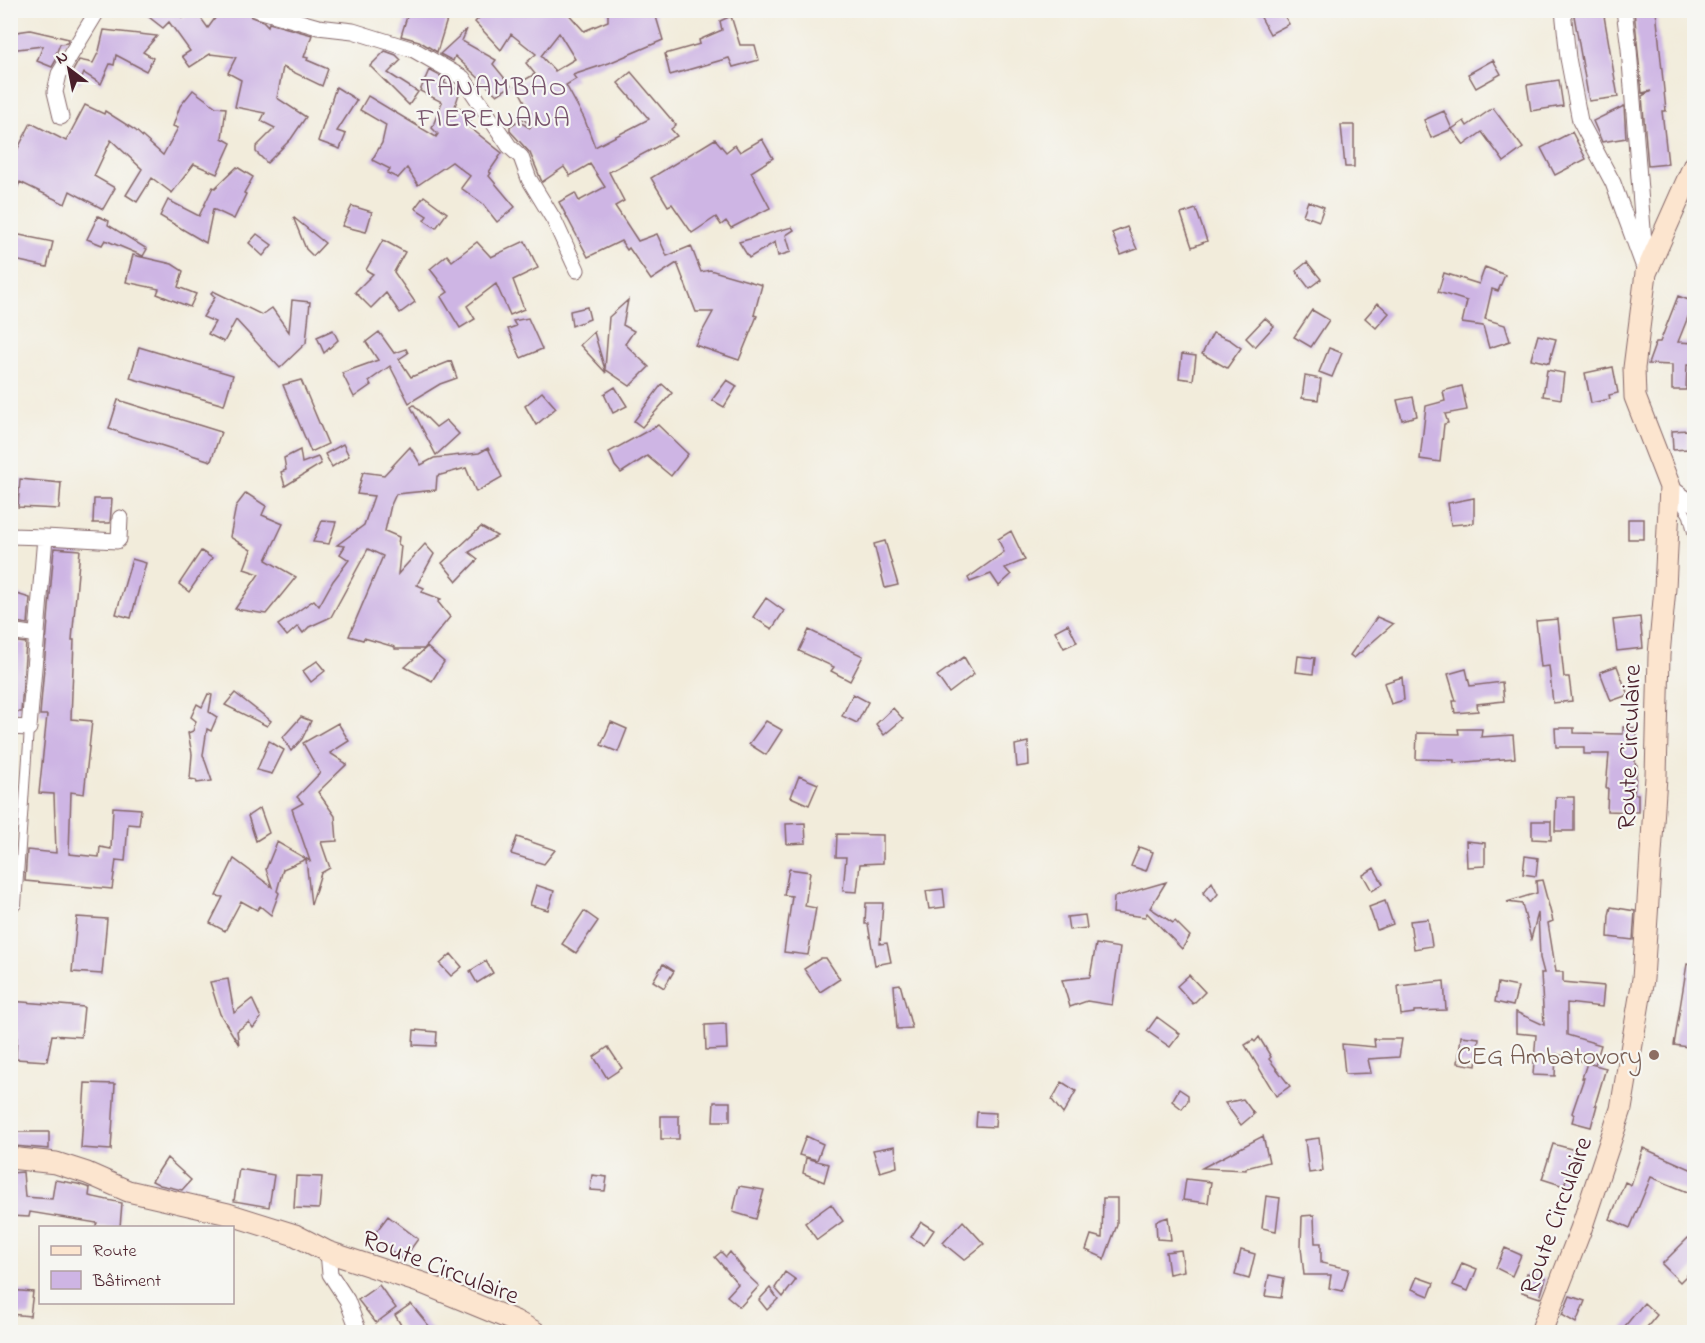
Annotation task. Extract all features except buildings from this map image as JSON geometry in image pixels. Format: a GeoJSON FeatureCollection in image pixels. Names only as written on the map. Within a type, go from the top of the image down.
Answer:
{"type":"FeatureCollection","features":[{"type":"Feature","properties":{"kind":"street"},"geometry":{"type":"LineString","coordinates":[[61,117],[55,92],[59,74],[98,10]]}},
{"type":"Feature","properties":{"kind":"street"},"geometry":{"type":"LineString","coordinates":[[258,10],[318,27],[353,32],[414,50],[463,78],[508,146],[521,157],[528,179],[554,220],[577,270]]}},
{"type":"Feature","properties":{"kind":"street"},"geometry":{"type":"LineString","coordinates":[[1563,10],[1568,58],[1580,121],[1613,183],[1646,273]]}},
{"type":"Feature","properties":{"kind":"street"},"geometry":{"type":"LineString","coordinates":[[1624,10],[1638,148],[1646,273]]}},
{"type":"Feature","properties":{"kind":"street","name":"Route Circulaire"},"geometry":{"type":"LineString","coordinates":[[1541,1332],[1581,1229],[1621,1109],[1643,979],[1656,776],[1659,655],[1670,487],[1635,397],[1634,368],[1646,273],[1695,165]]}},
{"type":"Feature","properties":{"kind":"street"},"geometry":{"type":"LineString","coordinates":[[1670,487],[1695,504]]}},
{"type":"Feature","properties":{"kind":"street"},"geometry":{"type":"LineString","coordinates":[[10,536],[117,541],[120,518]]}},
{"type":"Feature","properties":{"kind":"street"},"geometry":{"type":"LineString","coordinates":[[10,727],[29,728],[45,537]]}},
{"type":"Feature","properties":{"kind":"street"},"geometry":{"type":"LineString","coordinates":[[10,631],[37,635]]}},
{"type":"Feature","properties":{"kind":"street","name":"Route Circulaire"},"geometry":{"type":"LineString","coordinates":[[10,1158],[56,1163],[87,1173],[128,1191],[228,1214],[295,1235],[328,1252],[425,1284],[515,1321],[535,1332]]}},
{"type":"Feature","properties":{"kind":"street"},"geometry":{"type":"LineString","coordinates":[[328,1252],[330,1274],[347,1300],[359,1332]]}},
{"type":"Feature","properties":{"kind":"lane"},"geometry":{"type":"LineString","coordinates":[[1670,487],[1688,516],[1694,540],[1695,594]]}},
{"type":"Feature","properties":{"kind":"lane"},"geometry":{"type":"LineString","coordinates":[[10,904],[17,905],[29,728]]}},
{"type":"Feature","properties":{"kind":"place","name":"CEG Ambatovory"},"geometry":{"type":"Point","coordinates":[1654,1055]}},
{"type":"Feature","properties":{"kind":"district","name":"TANAMBAO FIERENANA"},"geometry":{"type":"Point","coordinates":[494,102]}}]}
